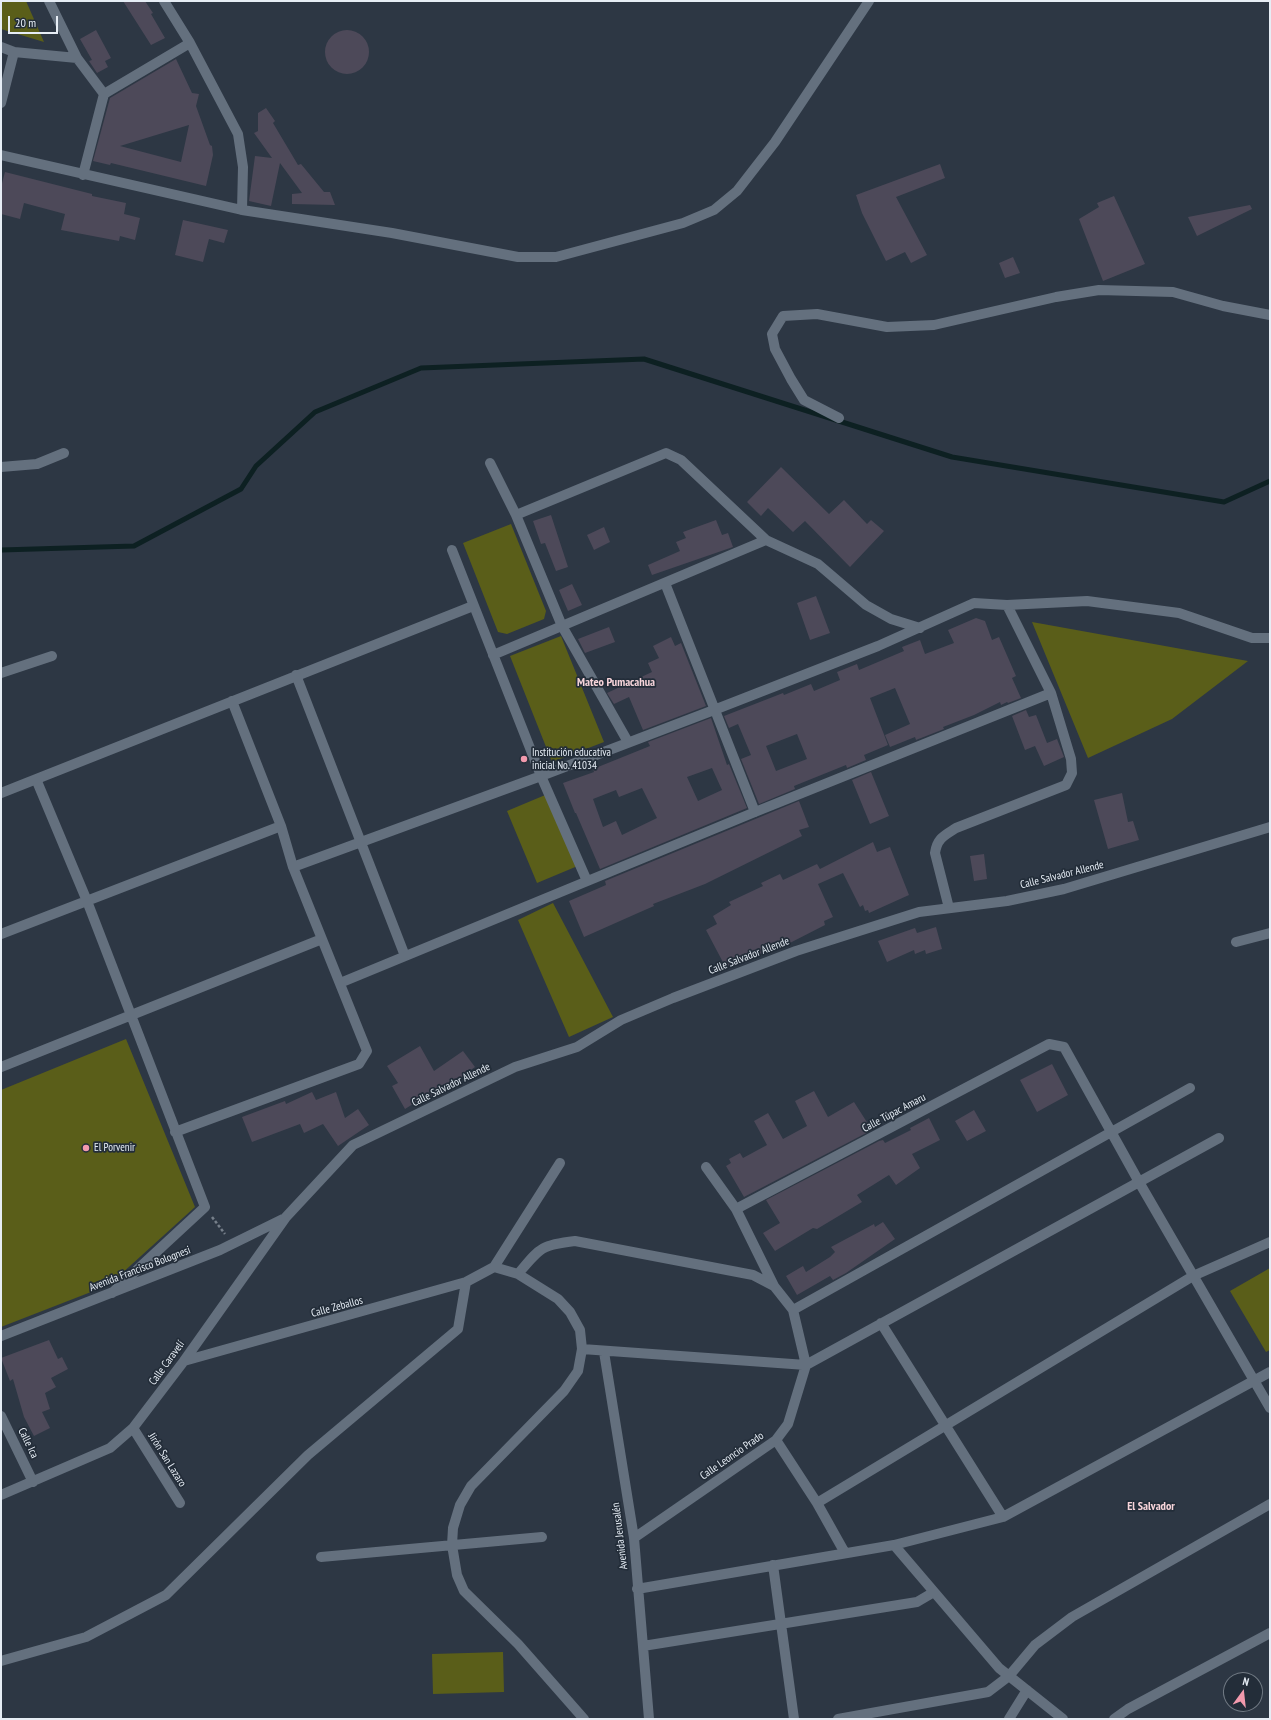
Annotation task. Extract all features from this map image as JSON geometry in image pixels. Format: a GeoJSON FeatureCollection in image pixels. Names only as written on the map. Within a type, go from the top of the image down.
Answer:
{"type":"FeatureCollection","features":[{"type":"Feature","properties":{"kind":"street"},"geometry":{"type":"LineString","coordinates":[[49,1],[77,58],[104,94]]}},
{"type":"Feature","properties":{"kind":"street"},"geometry":{"type":"LineString","coordinates":[[164,1],[190,43],[238,134],[243,167],[242,210]]}},
{"type":"Feature","properties":{"kind":"street"},"geometry":{"type":"LineString","coordinates":[[1,155],[242,210],[392,233],[518,257],[556,257],[683,223],[714,210],[737,191],[775,142],[869,1]]}},
{"type":"Feature","properties":{"kind":"street"},"geometry":{"type":"LineString","coordinates":[[84,175],[104,94],[190,43]]}},
{"type":"Feature","properties":{"kind":"street"},"geometry":{"type":"LineString","coordinates":[[1,47],[14,52],[77,58]]}},
{"type":"Feature","properties":{"kind":"street"},"geometry":{"type":"LineString","coordinates":[[1,103],[14,52]]}},
{"type":"Feature","properties":{"kind":"street"},"geometry":{"type":"LineString","coordinates":[[839,418],[804,400],[791,379],[775,349],[772,334],[783,316],[817,314],[887,327],[934,325],[1056,297],[1100,290],[1173,292],[1223,306],[1270,315]]}},
{"type":"Feature","properties":{"kind":"street"},"geometry":{"type":"LineString","coordinates":[[1,467],[37,464],[64,453]]}},
{"type":"Feature","properties":{"kind":"street"},"geometry":{"type":"LineString","coordinates":[[516,515],[666,453],[681,460],[766,540],[818,564],[866,604],[885,616],[920,628]]}},
{"type":"Feature","properties":{"kind":"street"},"geometry":{"type":"LineString","coordinates":[[490,463],[516,515],[562,626],[628,742]]}},
{"type":"Feature","properties":{"kind":"street"},"geometry":{"type":"LineString","coordinates":[[493,655],[766,540]]}},
{"type":"Feature","properties":{"kind":"street"},"geometry":{"type":"LineString","coordinates":[[452,550],[541,776],[587,881]]}},
{"type":"Feature","properties":{"kind":"street"},"geometry":{"type":"LineString","coordinates":[[665,583],[754,812]]}},
{"type":"Feature","properties":{"kind":"street"},"geometry":{"type":"LineString","coordinates":[[293,866],[541,776],[714,710],[878,646],[974,604],[1007,605],[1088,601],[1179,613],[1252,638],[1270,638]]}},
{"type":"Feature","properties":{"kind":"street"},"geometry":{"type":"LineString","coordinates":[[949,908],[935,853],[936,846],[941,837],[956,828],[1066,785],[1072,773],[1071,759],[1051,693],[1007,605]]}},
{"type":"Feature","properties":{"kind":"street"},"geometry":{"type":"LineString","coordinates":[[1,793],[473,606]]}},
{"type":"Feature","properties":{"kind":"street"},"geometry":{"type":"LineString","coordinates":[[1,673],[52,656]]}},
{"type":"Feature","properties":{"kind":"street"},"geometry":{"type":"LineString","coordinates":[[296,675],[405,956]]}},
{"type":"Feature","properties":{"kind":"street"},"geometry":{"type":"LineString","coordinates":[[340,983],[754,812],[1051,693]]}},
{"type":"Feature","properties":{"kind":"street"},"geometry":{"type":"LineString","coordinates":[[175,1132],[359,1064],[366,1051],[293,866],[281,826],[232,701]]}},
{"type":"Feature","properties":{"kind":"street"},"geometry":{"type":"LineString","coordinates":[[36,779],[87,901],[205,1207],[112,1293]]}},
{"type":"Feature","properties":{"kind":"street"},"geometry":{"type":"LineString","coordinates":[[1,934],[281,826]]}},
{"type":"Feature","properties":{"kind":"street","name":"Calle Salvador Allende"},"geometry":{"type":"LineString","coordinates":[[286,1218],[353,1145],[515,1067],[577,1047],[621,1020],[673,998],[796,951],[919,912],[1007,901],[1064,889],[1270,827]]}},
{"type":"Feature","properties":{"kind":"street"},"geometry":{"type":"LineString","coordinates":[[1236,942],[1270,933]]}},
{"type":"Feature","properties":{"kind":"street"},"geometry":{"type":"LineString","coordinates":[[1,1067],[322,939]]}},
{"type":"Feature","properties":{"kind":"street","name":"Calle Túpac Amaru"},"geometry":{"type":"LineString","coordinates":[[736,1209],[1049,1044],[1064,1047],[1111,1132]]}},
{"type":"Feature","properties":{"kind":"street"},"geometry":{"type":"LineString","coordinates":[[793,1310],[1190,1088]]}},
{"type":"Feature","properties":{"kind":"street"},"geometry":{"type":"LineString","coordinates":[[1111,1132],[1270,1408]]}},
{"type":"Feature","properties":{"kind":"street"},"geometry":{"type":"LineString","coordinates":[[582,1349],[604,1352],[806,1365],[1219,1138]]}},
{"type":"Feature","properties":{"kind":"street"},"geometry":{"type":"LineString","coordinates":[[560,1163],[494,1267],[518,1274],[558,1299],[570,1312],[580,1330],[582,1349],[578,1371],[564,1391],[471,1486],[460,1505],[453,1528],[452,1545],[457,1575],[464,1590],[518,1644],[584,1719]]}},
{"type":"Feature","properties":{"kind":"street"},"geometry":{"type":"LineString","coordinates":[[706,1167],[736,1209],[774,1286],[793,1310],[806,1365]]}},
{"type":"Feature","properties":{"kind":"street","name":"Avenida Francisco Bolognesi"},"geometry":{"type":"LineString","coordinates":[[1,1336],[232,1244],[286,1218]]}},
{"type":"Feature","properties":{"kind":"street","name":"Calle Caravelí"},"geometry":{"type":"LineString","coordinates":[[1,1495],[110,1448],[133,1428],[184,1361],[286,1218]]}},
{"type":"Feature","properties":{"kind":"street"},"geometry":{"type":"LineString","coordinates":[[518,1274],[537,1252],[550,1244],[575,1241],[753,1275],[774,1286]]}},
{"type":"Feature","properties":{"kind":"street"},"geometry":{"type":"LineString","coordinates":[[817,1503],[1193,1276],[1270,1242]]}},
{"type":"Feature","properties":{"kind":"street","name":"Calle Zeballos"},"geometry":{"type":"LineString","coordinates":[[184,1361],[466,1282],[494,1267]]}},
{"type":"Feature","properties":{"kind":"street"},"geometry":{"type":"LineString","coordinates":[[1,1661],[86,1637],[166,1595],[308,1455],[458,1329],[466,1282]]}},
{"type":"Feature","properties":{"kind":"street"},"geometry":{"type":"LineString","coordinates":[[881,1323],[1003,1517]]}},
{"type":"Feature","properties":{"kind":"street","name":"Avenida Jerusalén"},"geometry":{"type":"LineString","coordinates":[[604,1352],[634,1538],[649,1719]]}},
{"type":"Feature","properties":{"kind":"street","name":"Calle Leoncio Prado"},"geometry":{"type":"LineString","coordinates":[[634,1538],[776,1440],[788,1424],[806,1365]]}},
{"type":"Feature","properties":{"kind":"street"},"geometry":{"type":"LineString","coordinates":[[638,1589],[894,1545],[1003,1517],[1270,1372]]}},
{"type":"Feature","properties":{"kind":"street","name":"Calle Ica"},"geometry":{"type":"LineString","coordinates":[[1,1416],[33,1482]]}},
{"type":"Feature","properties":{"kind":"street","name":"Jirón San Lazaro"},"geometry":{"type":"LineString","coordinates":[[133,1428],[180,1503]]}},
{"type":"Feature","properties":{"kind":"street"},"geometry":{"type":"LineString","coordinates":[[776,1440],[817,1503],[845,1553]]}},
{"type":"Feature","properties":{"kind":"street"},"geometry":{"type":"LineString","coordinates":[[838,1719],[988,1692],[1009,1676],[1035,1645],[1072,1617],[1270,1504]]}},
{"type":"Feature","properties":{"kind":"street"},"geometry":{"type":"LineString","coordinates":[[321,1557],[542,1537]]}},
{"type":"Feature","properties":{"kind":"street"},"geometry":{"type":"LineString","coordinates":[[894,1545],[999,1668],[1064,1719]]}},
{"type":"Feature","properties":{"kind":"street"},"geometry":{"type":"LineString","coordinates":[[773,1565],[794,1719]]}},
{"type":"Feature","properties":{"kind":"street"},"geometry":{"type":"LineString","coordinates":[[643,1646],[917,1602],[934,1592]]}},
{"type":"Feature","properties":{"kind":"street"},"geometry":{"type":"LineString","coordinates":[[1114,1719],[1128,1709],[1270,1633]]}},
{"type":"Feature","properties":{"kind":"street"},"geometry":{"type":"LineString","coordinates":[[1009,1719],[1027,1690]]}},
{"type":"Feature","properties":{"kind":"path"},"geometry":{"type":"LineString","coordinates":[[205,1207],[232,1244]]}},
{"type":"Feature","properties":{"kind":"shaded area"},"geometry":{"type":"Polygon","coordinates":[[[1,1],[26,1],[44,42],[1,29],[1,1]]]}},
{"type":"Feature","properties":{"kind":"shaded area"},"geometry":{"type":"Polygon","coordinates":[[[511,524],[546,611],[544,619],[507,634],[498,632],[463,543],[511,524]]]}},
{"type":"Feature","properties":{"kind":"shaded area"},"geometry":{"type":"Polygon","coordinates":[[[1032,622],[1248,661],[1172,719],[1088,758],[1032,622]]]}},
{"type":"Feature","properties":{"kind":"shaded area"},"geometry":{"type":"Polygon","coordinates":[[[561,636],[604,742],[552,762],[510,656],[561,636]]]}},
{"type":"Feature","properties":{"kind":"shaded area"},"geometry":{"type":"Polygon","coordinates":[[[550,793],[580,865],[537,883],[507,811],[550,793]]]}},
{"type":"Feature","properties":{"kind":"shaded area"},"geometry":{"type":"Polygon","coordinates":[[[553,903],[613,1017],[569,1037],[518,920],[553,903]]]}},
{"type":"Feature","properties":{"kind":"shaded area","name":"El Porvenir"},"geometry":{"type":"Polygon","coordinates":[[[126,1039],[195,1207],[109,1285],[1,1327],[1,1090],[126,1039]]]}},
{"type":"Feature","properties":{"kind":"shaded area"},"geometry":{"type":"Polygon","coordinates":[[[1270,1268],[1270,1350],[1266,1352],[1230,1291],[1270,1268]]]}},
{"type":"Feature","properties":{"kind":"shaded area"},"geometry":{"type":"Polygon","coordinates":[[[503,1652],[504,1692],[433,1694],[432,1654],[503,1652]]]}},
{"type":"Feature","properties":{"kind":"building"},"geometry":{"type":"Polygon","coordinates":[[[123,1],[145,1],[153,13],[151,14],[165,38],[151,45],[123,1]]]}},
{"type":"Feature","properties":{"kind":"building"},"geometry":{"type":"Polygon","coordinates":[[[96,30],[111,58],[105,61],[108,67],[97,73],[89,61],[92,60],[80,39],[96,30]]]}},
{"type":"Feature","properties":{"kind":"building"},"geometry":{"type":"Polygon","coordinates":[[[343,30],[351,30],[363,36],[369,48],[369,56],[363,68],[351,74],[343,74],[331,68],[325,56],[325,48],[331,36],[343,30]]]}},
{"type":"Feature","properties":{"kind":"building"},"geometry":{"type":"Polygon","coordinates":[[[176,59],[192,93],[199,94],[196,106],[210,145],[212,146],[213,155],[206,186],[111,163],[110,165],[93,161],[110,98],[176,59]],[[189,125],[120,146],[181,162],[189,125]]]}},
{"type":"Feature","properties":{"kind":"building"},"geometry":{"type":"Polygon","coordinates":[[[266,108],[275,121],[273,123],[298,165],[301,164],[324,192],[330,192],[335,205],[292,204],[292,194],[302,193],[280,163],[271,206],[249,201],[255,156],[272,158],[254,133],[258,131],[258,113],[266,108]]]}},
{"type":"Feature","properties":{"kind":"building"},"geometry":{"type":"Polygon","coordinates":[[[940,164],[945,178],[896,197],[927,255],[911,263],[905,252],[886,261],[862,213],[856,195],[940,164]]]}},
{"type":"Feature","properties":{"kind":"building"},"geometry":{"type":"Polygon","coordinates":[[[5,172],[92,194],[92,196],[126,203],[124,214],[140,218],[135,240],[120,236],[119,241],[61,230],[65,214],[24,203],[20,219],[1,214],[1,187],[5,172]]]}},
{"type":"Feature","properties":{"kind":"building"},"geometry":{"type":"Polygon","coordinates":[[[1114,196],[1145,264],[1103,281],[1079,219],[1099,207],[1097,203],[1114,196]]]}},
{"type":"Feature","properties":{"kind":"building"},"geometry":{"type":"Polygon","coordinates":[[[1250,205],[1252,209],[1197,236],[1188,217],[1250,205]]]}},
{"type":"Feature","properties":{"kind":"building"},"geometry":{"type":"Polygon","coordinates":[[[183,220],[228,230],[224,243],[209,239],[203,262],[175,255],[183,220]]]}},
{"type":"Feature","properties":{"kind":"building"},"geometry":{"type":"Polygon","coordinates":[[[1013,257],[1020,273],[1005,278],[999,263],[1013,257]]]}},
{"type":"Feature","properties":{"kind":"building"},"geometry":{"type":"Polygon","coordinates":[[[781,467],[829,514],[844,500],[867,524],[871,520],[884,531],[850,567],[805,521],[793,532],[768,508],[761,516],[747,502],[781,467]]]}},
{"type":"Feature","properties":{"kind":"building"},"geometry":{"type":"Polygon","coordinates":[[[551,515],[568,567],[556,571],[545,543],[541,544],[533,521],[551,515]]]}},
{"type":"Feature","properties":{"kind":"building"},"geometry":{"type":"Polygon","coordinates":[[[716,520],[722,535],[728,533],[733,547],[652,575],[648,565],[680,551],[676,542],[686,538],[683,532],[716,520]]]}},
{"type":"Feature","properties":{"kind":"building"},"geometry":{"type":"Polygon","coordinates":[[[604,527],[610,542],[594,550],[587,535],[604,527]]]}},
{"type":"Feature","properties":{"kind":"building"},"geometry":{"type":"Polygon","coordinates":[[[572,584],[582,605],[568,611],[559,590],[572,584]]]}},
{"type":"Feature","properties":{"kind":"building"},"geometry":{"type":"Polygon","coordinates":[[[816,596],[830,633],[810,640],[797,603],[816,596]]]}},
{"type":"Feature","properties":{"kind":"building"},"geometry":{"type":"Polygon","coordinates":[[[976,618],[985,621],[992,640],[999,637],[1016,676],[1012,678],[1021,698],[1001,705],[1000,702],[974,715],[943,727],[944,729],[916,740],[915,737],[890,747],[885,735],[910,724],[895,688],[870,698],[888,745],[864,755],[866,760],[847,768],[846,765],[794,786],[795,789],[759,804],[741,759],[751,755],[738,724],[729,728],[724,716],[783,693],[784,695],[811,684],[814,691],[840,680],[837,672],[857,664],[859,670],[904,651],[902,647],[920,640],[925,654],[954,643],[948,630],[976,618]],[[797,734],[766,746],[776,771],[807,759],[797,734]]]}},
{"type":"Feature","properties":{"kind":"building"},"geometry":{"type":"Polygon","coordinates":[[[609,627],[615,642],[585,653],[578,639],[609,627]]]}},
{"type":"Feature","properties":{"kind":"building"},"geometry":{"type":"Polygon","coordinates":[[[671,637],[675,646],[681,643],[706,706],[643,730],[629,697],[614,704],[607,693],[652,672],[648,663],[659,658],[653,646],[671,637]]]}},
{"type":"Feature","properties":{"kind":"building"},"geometry":{"type":"Polygon","coordinates":[[[1026,710],[1029,717],[1036,715],[1047,743],[1057,739],[1064,757],[1044,766],[1035,746],[1025,750],[1012,716],[1026,710]]]}},
{"type":"Feature","properties":{"kind":"building"},"geometry":{"type":"Polygon","coordinates":[[[711,718],[727,765],[729,764],[747,808],[600,869],[563,783],[594,772],[593,769],[650,746],[648,742],[711,718]],[[712,768],[687,777],[698,801],[722,790],[712,768]],[[642,788],[619,797],[616,790],[593,799],[603,827],[616,821],[622,835],[657,818],[642,788]]]}},
{"type":"Feature","properties":{"kind":"building"},"geometry":{"type":"Polygon","coordinates":[[[871,772],[889,816],[870,824],[852,780],[871,772]]]}},
{"type":"Feature","properties":{"kind":"building"},"geometry":{"type":"Polygon","coordinates":[[[1122,793],[1128,822],[1133,821],[1139,840],[1108,849],[1094,800],[1122,793]]]}},
{"type":"Feature","properties":{"kind":"building"},"geometry":{"type":"Polygon","coordinates":[[[799,801],[809,827],[799,830],[802,836],[705,884],[653,904],[654,906],[584,937],[569,901],[606,885],[605,881],[799,801]]]}},
{"type":"Feature","properties":{"kind":"building"},"geometry":{"type":"Polygon","coordinates":[[[873,842],[877,852],[890,847],[909,895],[869,913],[868,910],[865,911],[863,905],[860,907],[843,873],[818,884],[833,917],[824,921],[825,925],[782,947],[780,945],[755,957],[754,955],[726,968],[706,930],[717,924],[713,916],[731,905],[729,902],[763,886],[761,883],[780,874],[783,880],[817,864],[820,869],[873,842]]]}},
{"type":"Feature","properties":{"kind":"building"},"geometry":{"type":"Polygon","coordinates":[[[984,854],[987,879],[974,881],[970,856],[984,854]]]}},
{"type":"Feature","properties":{"kind":"building"},"geometry":{"type":"Polygon","coordinates":[[[936,927],[942,949],[926,954],[925,950],[915,954],[914,950],[887,962],[878,941],[915,928],[917,933],[936,927]]]}},
{"type":"Feature","properties":{"kind":"building"},"geometry":{"type":"Polygon","coordinates":[[[420,1046],[434,1071],[463,1051],[475,1067],[427,1102],[424,1097],[405,1109],[392,1086],[398,1083],[387,1066],[420,1046]]]}},
{"type":"Feature","properties":{"kind":"building"},"geometry":{"type":"Polygon","coordinates":[[[1052,1064],[1068,1095],[1037,1112],[1020,1080],[1052,1064]]]}},
{"type":"Feature","properties":{"kind":"building"},"geometry":{"type":"Polygon","coordinates":[[[814,1091],[828,1117],[854,1102],[872,1130],[744,1197],[726,1166],[731,1163],[729,1159],[740,1153],[743,1158],[767,1145],[754,1121],[768,1113],[783,1139],[807,1126],[795,1101],[814,1091]]]}},
{"type":"Feature","properties":{"kind":"building"},"geometry":{"type":"Polygon","coordinates":[[[312,1092],[316,1100],[336,1092],[345,1118],[358,1109],[369,1125],[338,1146],[323,1124],[304,1133],[300,1124],[252,1142],[242,1117],[285,1101],[286,1104],[312,1092]]]}},
{"type":"Feature","properties":{"kind":"building"},"geometry":{"type":"Polygon","coordinates":[[[974,1110],[986,1131],[967,1141],[955,1121],[974,1110]]]}},
{"type":"Feature","properties":{"kind":"building"},"geometry":{"type":"Polygon","coordinates":[[[929,1118],[940,1140],[912,1154],[920,1168],[896,1185],[889,1175],[857,1195],[862,1202],[817,1229],[813,1228],[775,1251],[763,1233],[780,1223],[766,1200],[879,1141],[883,1140],[885,1143],[911,1130],[910,1128],[929,1118]]]}},
{"type":"Feature","properties":{"kind":"building"},"geometry":{"type":"Polygon","coordinates":[[[883,1222],[895,1239],[846,1273],[833,1280],[830,1276],[797,1295],[786,1276],[803,1266],[806,1272],[830,1257],[835,1252],[831,1247],[874,1224],[875,1227],[883,1222]]]}},
{"type":"Feature","properties":{"kind":"building"},"geometry":{"type":"Polygon","coordinates":[[[49,1340],[58,1359],[62,1357],[68,1369],[51,1378],[56,1387],[45,1393],[50,1409],[42,1412],[50,1428],[34,1436],[24,1417],[13,1379],[10,1381],[1,1358],[49,1340]]]}},
{"type":"Feature","properties":{"kind":"waterway"},"geometry":{"type":"LineString","coordinates":[[1,550],[134,546],[241,489],[256,466],[315,412],[421,368],[644,359],[952,457],[1224,502],[1270,481]]}},
{"type":"Feature","properties":{"kind":"place","name":"Institución educativa inicial No. 41034"},"geometry":{"type":"Point","coordinates":[524,759]}},
{"type":"Feature","properties":{"kind":"place","name":"El Porvenir"},"geometry":{"type":"Point","coordinates":[86,1148]}},
{"type":"Feature","properties":{"kind":"district","name":"Mateo Pumacahua"},"geometry":{"type":"Point","coordinates":[616,683]}},
{"type":"Feature","properties":{"kind":"district","name":"El Salvador"},"geometry":{"type":"Point","coordinates":[1151,1507]}}]}
